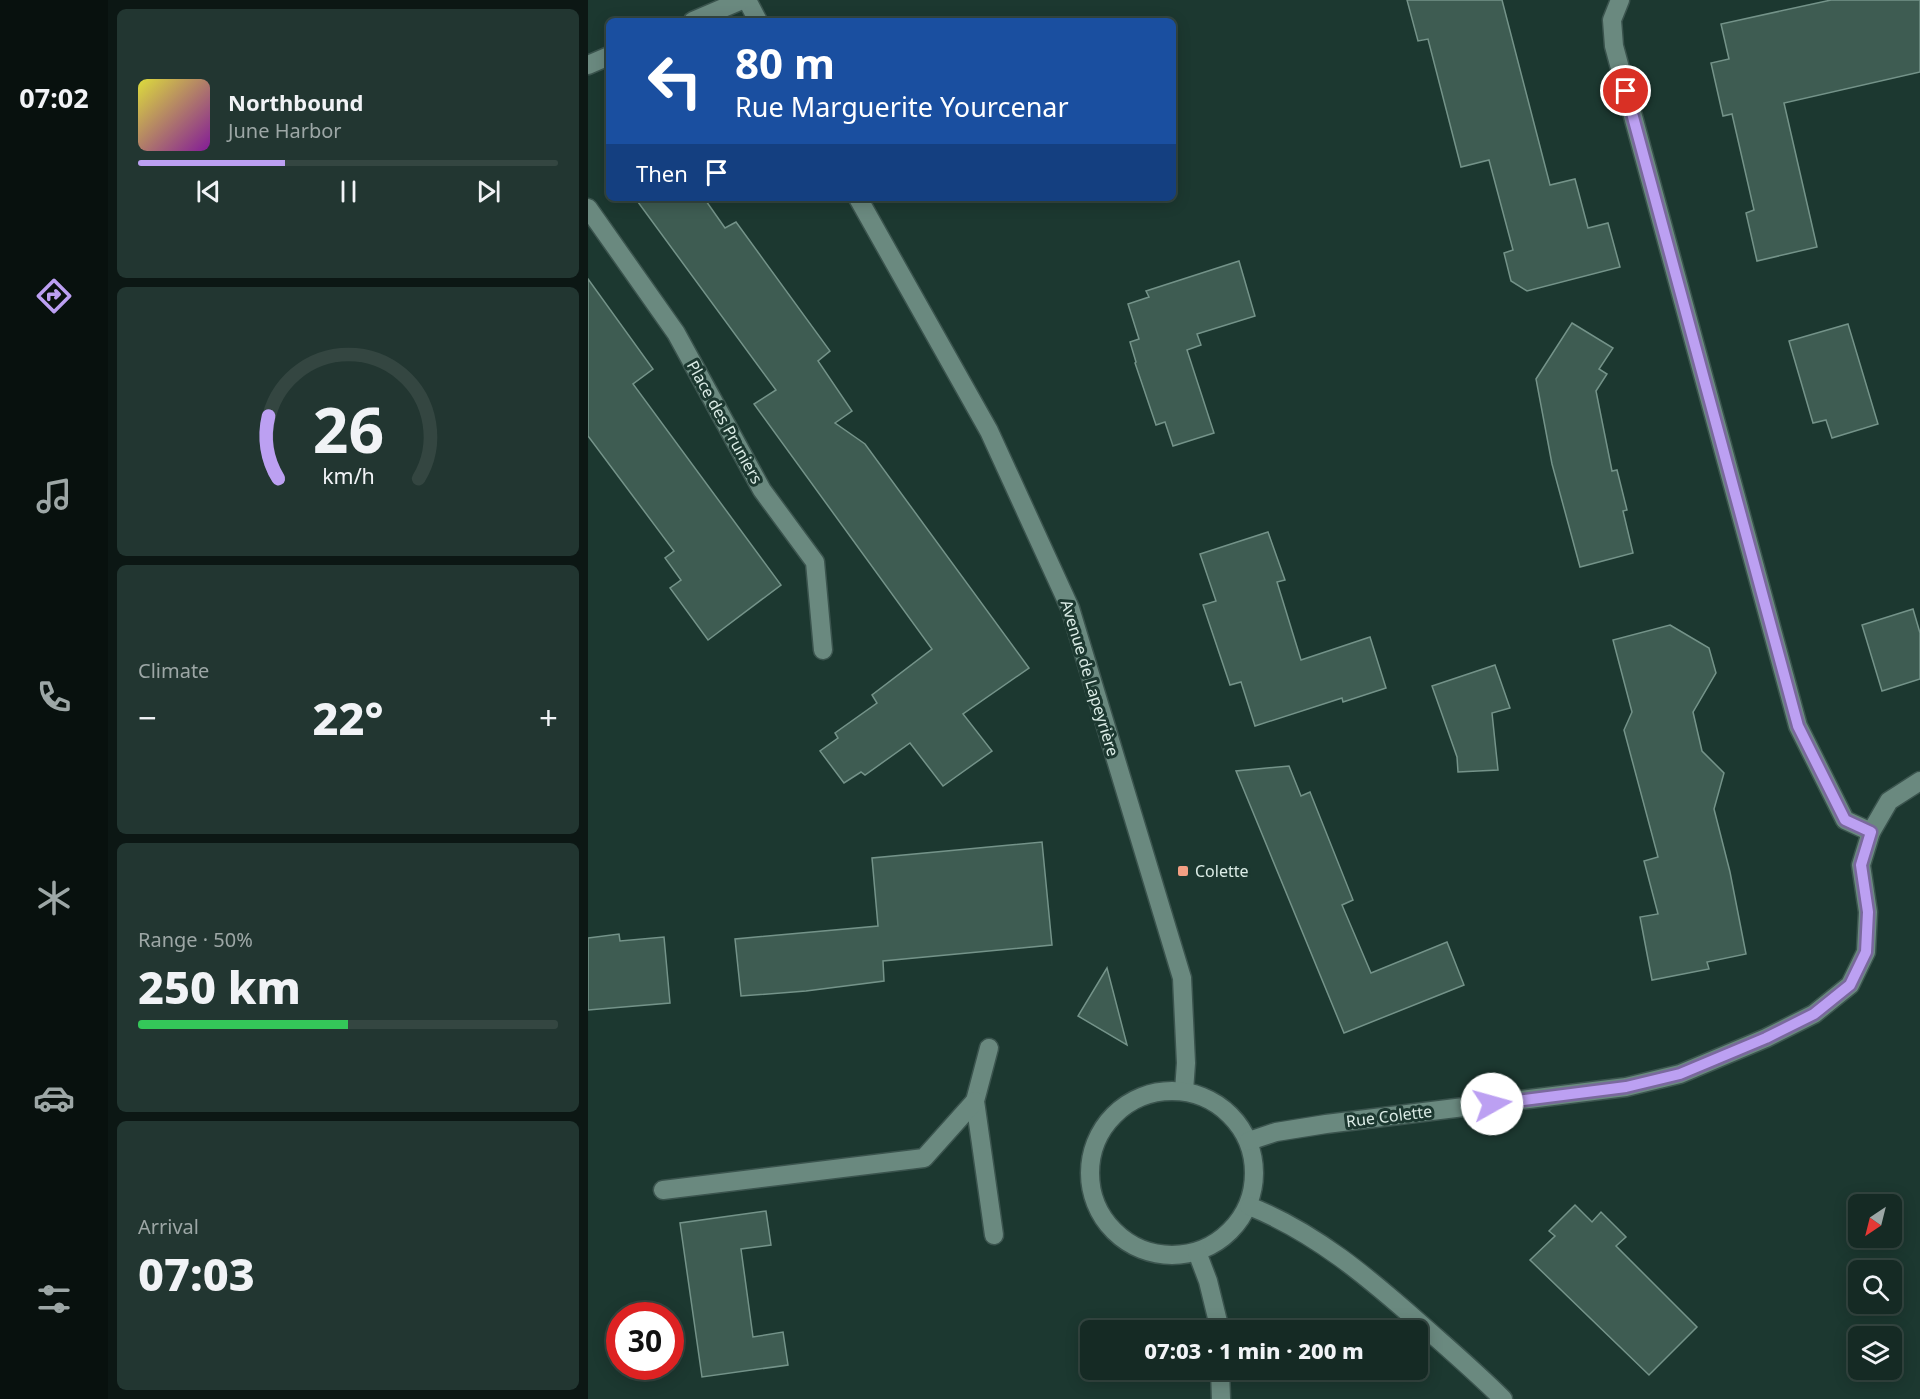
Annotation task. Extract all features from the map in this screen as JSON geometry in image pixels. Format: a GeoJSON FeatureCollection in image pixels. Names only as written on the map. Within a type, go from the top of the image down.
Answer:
{"type":"FeatureCollection","features":[{"type":"Feature","properties":{"kind":"street"},"geometry":{"type":"LineString","coordinates":[[700,18],[744,0],[756,18]]}},
{"type":"Feature","properties":{"kind":"street"},"geometry":{"type":"LineString","coordinates":[[1620,0],[1612,20],[1614,46],[1798,726],[1845,820],[1871,832]]}},
{"type":"Feature","properties":{"kind":"street"},"geometry":{"type":"LineString","coordinates":[[588,65],[606,57]]}},
{"type":"Feature","properties":{"kind":"street","name":"Avenue de Lapeyrière"},"geometry":{"type":"LineString","coordinates":[[860,201],[989,431],[1070,608],[1182,978],[1186,1063],[1184,1091]]}},
{"type":"Feature","properties":{"kind":"street","name":"Place des Pruniers"},"geometry":{"type":"LineString","coordinates":[[588,208],[676,333],[762,490],[815,562],[823,650]]}},
{"type":"Feature","properties":{"kind":"street","name":"Rue Colette"},"geometry":{"type":"LineString","coordinates":[[1249,1141],[1276,1132],[1337,1122],[1626,1087],[1680,1074],[1766,1038],[1814,1014],[1850,985],[1866,952],[1868,912],[1861,865],[1871,832],[1889,801],[1920,781]]}},
{"type":"Feature","properties":{"kind":"street"},"geometry":{"type":"LineString","coordinates":[[989,1048],[975,1101],[994,1235]]}},
{"type":"Feature","properties":{"kind":"street"},"geometry":{"type":"LineString","coordinates":[[1160,1091],[1184,1091],[1205,1097],[1223,1108],[1238,1123],[1249,1141],[1254,1162],[1255,1184],[1249,1206],[1228,1234],[1197,1252],[1172,1256],[1148,1252],[1125,1241],[1107,1223],[1095,1202],[1090,1177],[1092,1152],[1102,1129],[1117,1111],[1137,1098],[1160,1091]]}},
{"type":"Feature","properties":{"kind":"street"},"geometry":{"type":"LineString","coordinates":[[663,1190],[924,1158],[975,1101]]}},
{"type":"Feature","properties":{"kind":"street"},"geometry":{"type":"LineString","coordinates":[[1249,1206],[1275,1216],[1312,1237],[1354,1268],[1503,1399]]}},
{"type":"Feature","properties":{"kind":"street"},"geometry":{"type":"LineString","coordinates":[[1197,1252],[1208,1281],[1218,1320]]}},
{"type":"Feature","properties":{"kind":"street"},"geometry":{"type":"LineString","coordinates":[[1220,1380],[1221,1399]]}},
{"type":"Feature","properties":{"kind":"building"},"geometry":{"type":"Polygon","coordinates":[[[1407,0],[1502,0],[1550,185],[1575,179],[1588,228],[1608,223],[1620,267],[1527,291],[1511,281],[1504,253],[1513,250],[1489,160],[1461,167],[1428,39],[1418,41],[1407,0]]]}},
{"type":"Feature","properties":{"kind":"building"},"geometry":{"type":"Polygon","coordinates":[[[1831,0],[1920,0],[1920,72],[1784,103],[1817,247],[1757,261],[1746,213],[1754,210],[1732,114],[1723,116],[1711,63],[1729,59],[1721,24],[1831,0]]]}},
{"type":"Feature","properties":{"kind":"building"},"geometry":{"type":"Polygon","coordinates":[[[637,201],[706,201],[725,228],[736,222],[830,351],[818,361],[852,411],[835,423],[865,444],[1029,668],[963,714],[992,751],[943,786],[910,743],[865,775],[861,772],[844,783],[820,751],[838,738],[835,733],[877,703],[872,695],[932,649],[754,404],[776,390],[637,201]]]}},
{"type":"Feature","properties":{"kind":"building"},"geometry":{"type":"Polygon","coordinates":[[[1239,261],[1255,316],[1197,334],[1201,345],[1187,350],[1214,433],[1173,446],[1165,422],[1156,425],[1135,363],[1130,342],[1139,339],[1128,304],[1149,297],[1146,291],[1239,261]]]}},
{"type":"Feature","properties":{"kind":"building"},"geometry":{"type":"Polygon","coordinates":[[[588,279],[653,369],[633,384],[781,585],[708,640],[670,588],[681,580],[665,558],[674,551],[588,436],[588,279]]]}},
{"type":"Feature","properties":{"kind":"building"},"geometry":{"type":"Polygon","coordinates":[[[1572,323],[1613,348],[1599,369],[1607,374],[1596,391],[1612,471],[1617,470],[1627,510],[1623,511],[1633,553],[1580,567],[1552,464],[1536,379],[1572,323]]]}},
{"type":"Feature","properties":{"kind":"building"},"geometry":{"type":"Polygon","coordinates":[[[1848,324],[1878,424],[1832,438],[1826,420],[1813,423],[1789,341],[1848,324]]]}},
{"type":"Feature","properties":{"kind":"building"},"geometry":{"type":"Polygon","coordinates":[[[1268,532],[1285,580],[1277,582],[1301,660],[1370,637],[1386,688],[1343,702],[1342,698],[1255,726],[1241,682],[1230,685],[1203,605],[1216,601],[1200,554],[1268,532]]]}},
{"type":"Feature","properties":{"kind":"building"},"geometry":{"type":"Polygon","coordinates":[[[1913,609],[1920,633],[1920,679],[1882,691],[1862,625],[1913,609]]]}},
{"type":"Feature","properties":{"kind":"building"},"geometry":{"type":"Polygon","coordinates":[[[1670,625],[1709,648],[1716,673],[1693,712],[1702,751],[1724,773],[1714,809],[1730,872],[1746,954],[1707,962],[1709,969],[1652,980],[1640,917],[1658,914],[1644,861],[1658,857],[1624,730],[1632,712],[1613,640],[1670,625]]]}},
{"type":"Feature","properties":{"kind":"building"},"geometry":{"type":"Polygon","coordinates":[[[1495,665],[1510,708],[1492,713],[1498,770],[1458,772],[1457,757],[1432,686],[1495,665]]]}},
{"type":"Feature","properties":{"kind":"building"},"geometry":{"type":"Polygon","coordinates":[[[1289,766],[1301,796],[1310,792],[1353,900],[1342,905],[1371,973],[1447,942],[1464,985],[1344,1033],[1236,771],[1289,766]]]}},
{"type":"Feature","properties":{"kind":"building"},"geometry":{"type":"Polygon","coordinates":[[[1042,842],[1052,945],[883,961],[884,981],[806,991],[741,996],[735,939],[878,926],[872,858],[1042,842]]]}},
{"type":"Feature","properties":{"kind":"building"},"geometry":{"type":"Polygon","coordinates":[[[619,934],[620,941],[664,937],[670,1003],[588,1010],[588,938],[619,934]]]}},
{"type":"Feature","properties":{"kind":"building"},"geometry":{"type":"Polygon","coordinates":[[[1107,968],[1127,1045],[1078,1016],[1107,968]]]}},
{"type":"Feature","properties":{"kind":"building"},"geometry":{"type":"Polygon","coordinates":[[[1575,1205],[1592,1222],[1601,1212],[1626,1237],[1616,1246],[1697,1327],[1649,1375],[1530,1260],[1555,1236],[1549,1231],[1575,1205]]]}},
{"type":"Feature","properties":{"kind":"building"},"geometry":{"type":"Polygon","coordinates":[[[766,1211],[771,1245],[741,1249],[753,1337],[783,1332],[788,1365],[702,1377],[680,1223],[766,1211]]]}},
{"type":"Feature","properties":{"kind":"place","name":"Colette"},"geometry":{"type":"Point","coordinates":[1183,871]}},
{"type":"Feature","properties":{"kind":"route"},"geometry":{"type":"LineString","coordinates":[[1492,1104],[1626,1087],[1680,1074],[1766,1038],[1814,1014],[1850,985],[1866,952],[1868,912],[1861,865],[1871,832],[1845,820],[1798,726],[1626,91]]}}]}
